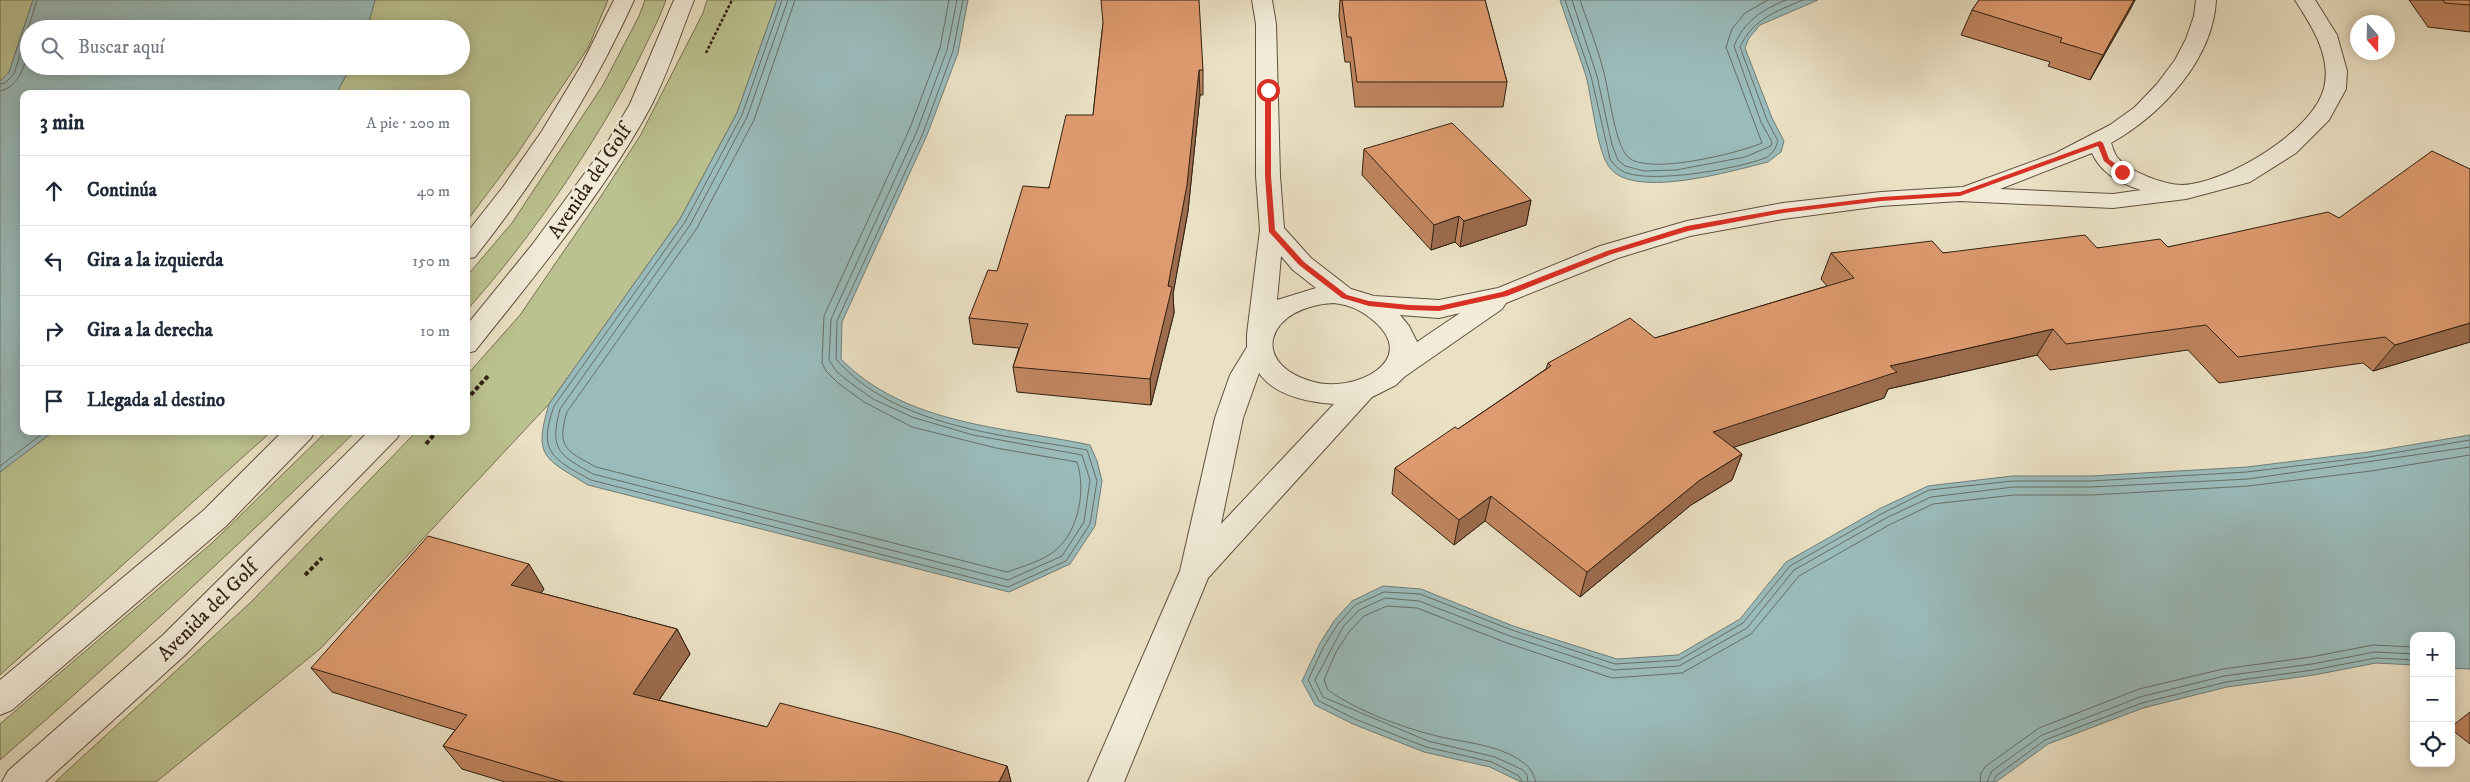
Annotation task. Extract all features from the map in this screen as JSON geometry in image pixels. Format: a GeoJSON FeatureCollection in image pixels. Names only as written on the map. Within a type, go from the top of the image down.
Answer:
{"type":"FeatureCollection","features":[{"type":"Feature","properties":{"kind":"street"},"geometry":{"type":"LineString","coordinates":[[470,246],[530,166],[558,122],[598,54],[624,0]]}},
{"type":"Feature","properties":{"kind":"street","name":"Avenida del Golf"},"geometry":{"type":"LineString","coordinates":[[470,339],[541,251],[618,144],[640,104],[684,0]]}},
{"type":"Feature","properties":{"kind":"street"},"geometry":{"type":"LineString","coordinates":[[1262,0],[1266,24],[1268,176],[1272,230],[1260,341],[1266,364],[1277,377],[1295,388],[1324,395],[1361,392],[1382,383],[1397,370],[1504,295]]}},
{"type":"Feature","properties":{"kind":"street"},"geometry":{"type":"LineString","coordinates":[[1960,194],[2100,143],[2140,116],[2170,85],[2192,50],[2206,14],[2206,0]]}},
{"type":"Feature","properties":{"kind":"street"},"geometry":{"type":"LineString","coordinates":[[1106,782],[1196,572],[1229,418],[1244,375],[1268,319],[1282,308],[1301,300],[1322,295],[1439,309],[1504,295],[1609,252],[1687,229],[1793,210],[1881,199],[1960,194],[2113,201],[2186,192],[2242,177],[2288,148],[2321,115],[2335,89],[2336,71],[2327,35],[2305,0]]}},
{"type":"Feature","properties":{"kind":"street"},"geometry":{"type":"LineString","coordinates":[[2100,143],[2106,160],[2122,172],[2142,183],[2186,192]]}},
{"type":"Feature","properties":{"kind":"street"},"geometry":{"type":"LineString","coordinates":[[1272,230],[1302,264],[1357,300],[1386,314],[1397,326],[1404,340],[1403,356],[1397,370]]}},
{"type":"Feature","properties":{"kind":"street"},"geometry":{"type":"LineString","coordinates":[[1196,572],[1361,392]]}},
{"type":"Feature","properties":{"kind":"street"},"geometry":{"type":"LineString","coordinates":[[0,700],[59,652],[214,518],[297,435]]}},
{"type":"Feature","properties":{"kind":"street","name":"Avenida del Golf"},"geometry":{"type":"LineString","coordinates":[[20,782],[174,645],[383,435]]}},
{"type":"Feature","properties":{"kind":"green space"},"geometry":{"type":"Polygon","coordinates":[[[0,0],[33,0],[26,20],[20,20],[20,39],[9,72],[0,81],[0,0]]]}},
{"type":"Feature","properties":{"kind":"green space"},"geometry":{"type":"Polygon","coordinates":[[[375,0],[608,0],[588,48],[517,154],[470,217],[470,90],[338,90],[346,75],[470,75],[470,20],[369,20],[375,0]]]}},
{"type":"Feature","properties":{"kind":"green space"},"geometry":{"type":"Polygon","coordinates":[[[645,0],[666,0],[622,91],[582,157],[514,254],[470,306],[470,272],[512,223],[603,85],[639,16],[645,0]]]}},
{"type":"Feature","properties":{"kind":"green space"},"geometry":{"type":"Polygon","coordinates":[[[707,0],[777,0],[737,113],[680,219],[549,404],[320,649],[156,782],[55,782],[251,602],[413,435],[470,435],[470,371],[520,315],[590,213],[640,136],[703,13],[707,0]]]}},
{"type":"Feature","properties":{"kind":"green space"},"geometry":{"type":"Polygon","coordinates":[[[49,435],[268,435],[0,675],[0,472],[49,435]]]}},
{"type":"Feature","properties":{"kind":"green space"},"geometry":{"type":"Polygon","coordinates":[[[323,435],[352,435],[180,598],[0,760],[0,724],[212,543],[323,435]]]}},
{"type":"Feature","properties":{"kind":"water"},"geometry":{"type":"Polygon","coordinates":[[[33,0],[375,0],[369,20],[26,20],[33,0]]]}},
{"type":"Feature","properties":{"kind":"water"},"geometry":{"type":"Polygon","coordinates":[[[777,0],[968,0],[958,53],[927,135],[842,322],[841,359],[867,381],[895,398],[925,410],[991,427],[1090,445],[1097,461],[1102,481],[1095,526],[1070,564],[1009,592],[588,485],[561,468],[546,454],[542,435],[549,404],[680,219],[737,113],[777,0]]]}},
{"type":"Feature","properties":{"kind":"water"},"geometry":{"type":"Polygon","coordinates":[[[1560,0],[1818,0],[1760,25],[1749,38],[1745,48],[1772,118],[1784,141],[1781,152],[1768,162],[1686,180],[1641,182],[1623,177],[1610,168],[1605,161],[1595,125],[1586,76],[1560,0]]]}},
{"type":"Feature","properties":{"kind":"water"},"geometry":{"type":"Polygon","coordinates":[[[20,39],[20,75],[346,75],[338,90],[20,90],[20,435],[49,435],[0,472],[0,81],[9,72],[20,39]]]}},
{"type":"Feature","properties":{"kind":"water"},"geometry":{"type":"Polygon","coordinates":[[[2470,435],[2470,669],[2455,668],[2455,632],[2410,632],[2410,665],[2376,663],[2314,675],[2227,687],[2143,708],[2048,744],[1996,782],[1521,782],[1490,767],[1424,752],[1353,724],[1315,705],[1302,681],[1320,643],[1334,621],[1352,601],[1383,586],[1421,589],[1513,626],[1617,659],[1678,655],[1740,619],[1786,562],[1881,508],[1928,486],[2012,476],[2091,476],[2247,467],[2369,452],[2470,435]]]}},
{"type":"Feature","properties":{"kind":"building"},"geometry":{"type":"Polygon","coordinates":[[[1101,0],[1199,0],[1203,70],[1199,70],[1187,185],[1168,286],[1172,287],[1150,379],[1013,367],[1028,324],[969,318],[988,270],[997,271],[1023,186],[1049,188],[1066,115],[1093,115],[1103,23],[1101,0]]]}},
{"type":"Feature","properties":{"kind":"building"},"geometry":{"type":"Polygon","coordinates":[[[1342,0],[1485,0],[1507,82],[1357,82],[1351,37],[1347,37],[1342,0]]]}},
{"type":"Feature","properties":{"kind":"building"},"geometry":{"type":"Polygon","coordinates":[[[1979,0],[2134,0],[2103,55],[2060,42],[2062,38],[1972,10],[1979,0]]]}},
{"type":"Feature","properties":{"kind":"building"},"geometry":{"type":"Polygon","coordinates":[[[2443,0],[2470,0],[2470,5],[2445,3],[2443,0]]]}},
{"type":"Feature","properties":{"kind":"building"},"geometry":{"type":"Polygon","coordinates":[[[1452,123],[1531,200],[1464,221],[1459,216],[1434,225],[1364,149],[1452,123]]]}},
{"type":"Feature","properties":{"kind":"building"},"geometry":{"type":"Polygon","coordinates":[[[2432,151],[2470,169],[2470,323],[2395,345],[2385,337],[2238,357],[2206,325],[2066,344],[2053,329],[1890,366],[1897,372],[1713,432],[1742,454],[1700,480],[1587,572],[1491,496],[1459,520],[1395,468],[1455,427],[1458,429],[1551,366],[1548,363],[1630,318],[1655,338],[1854,278],[1831,253],[1932,241],[1943,253],[2085,235],[2097,248],[2160,239],[2168,247],[2328,212],[2339,218],[2432,151]]]}},
{"type":"Feature","properties":{"kind":"building"},"geometry":{"type":"Polygon","coordinates":[[[428,536],[529,564],[511,585],[677,629],[633,694],[767,727],[780,703],[896,733],[1007,766],[999,782],[564,782],[443,746],[467,715],[311,668],[428,536]]]}},
{"type":"Feature","properties":{"kind":"route"},"geometry":{"type":"LineString","coordinates":[[1268,90],[1268,176],[1272,230],[1302,264],[1345,296],[1369,304],[1409,308],[1439,309],[1504,295],[1609,252],[1687,229],[1783,211],[1881,199],[1960,194],[2044,165],[2100,143],[2106,160],[2122,172]]}}]}
